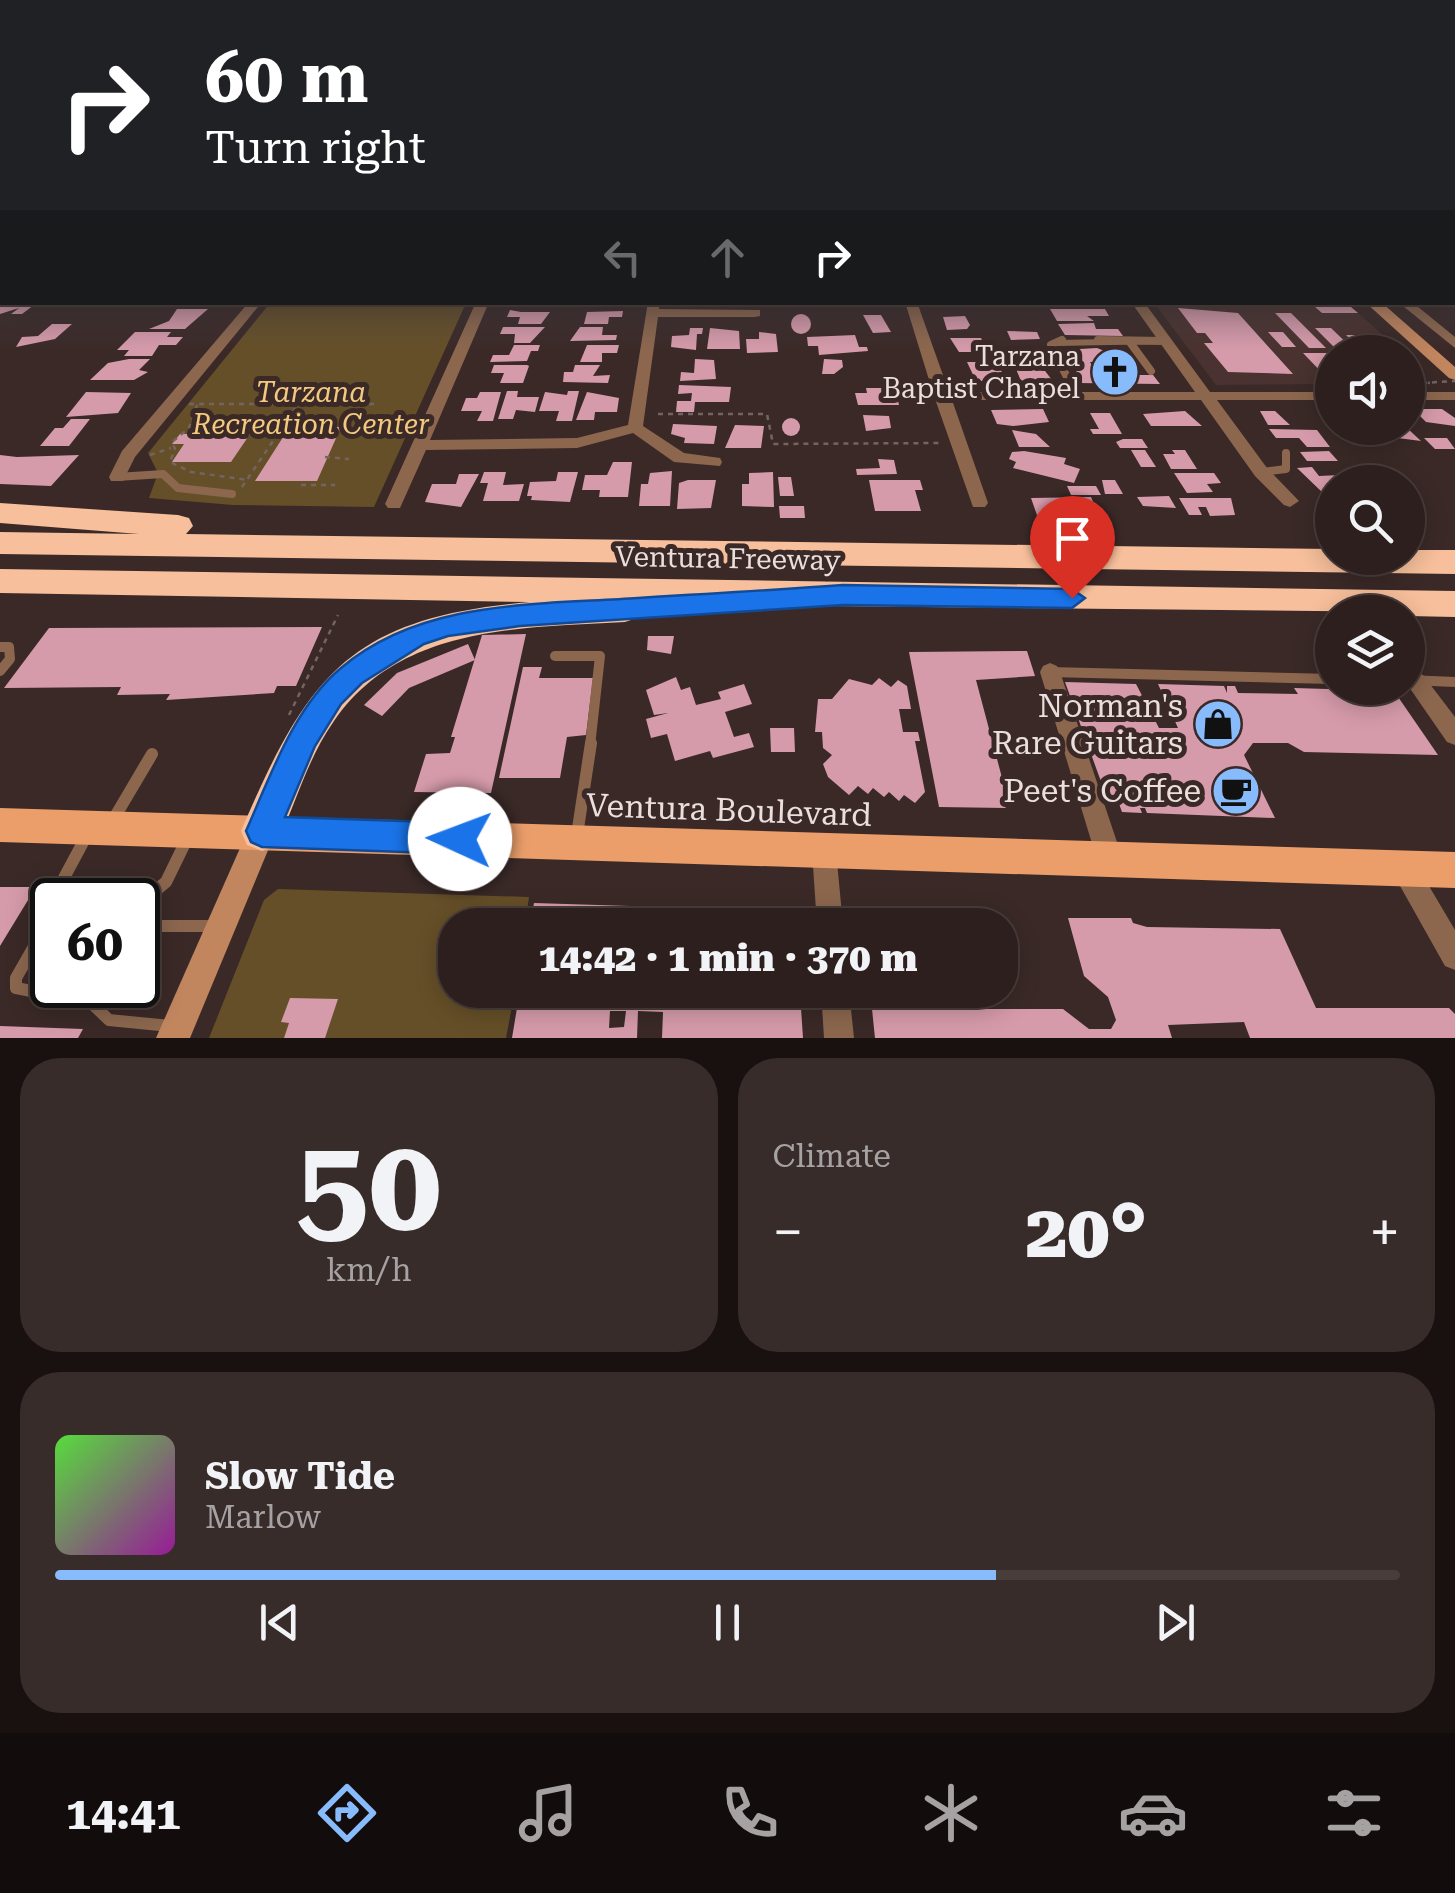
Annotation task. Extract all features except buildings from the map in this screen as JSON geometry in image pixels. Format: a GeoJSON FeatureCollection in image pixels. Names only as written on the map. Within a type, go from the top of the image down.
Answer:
{"type":"FeatureCollection","features":[{"type":"Feature","properties":{"kind":"highway"},"geometry":{"type":"LineString","coordinates":[[0,513],[180,527],[253,546]]}},
{"type":"Feature","properties":{"kind":"highway","name":"Ventura Freeway"},"geometry":{"type":"LineString","coordinates":[[0,543],[1455,562]]}},
{"type":"Feature","properties":{"kind":"highway","name":"Ventura Freeway"},"geometry":{"type":"LineString","coordinates":[[0,581],[1455,604]]}},
{"type":"Feature","properties":{"kind":"highway"},"geometry":{"type":"LineString","coordinates":[[262,831],[304,739],[332,696],[352,674],[414,637],[448,626],[520,616],[843,595]]}},
{"type":"Feature","properties":{"kind":"main road"},"geometry":{"type":"LineString","coordinates":[[1375,305],[1455,378]]}},
{"type":"Feature","properties":{"kind":"main road","name":"Ventura Boulevard"},"geometry":{"type":"LineString","coordinates":[[0,826],[1455,870]]}},
{"type":"Feature","properties":{"kind":"main road"},"geometry":{"type":"LineString","coordinates":[[176,1032],[262,831]]}},
{"type":"Feature","properties":{"kind":"street"},"geometry":{"type":"LineString","coordinates":[[116,477],[128,454],[253,305]]}},
{"type":"Feature","properties":{"kind":"street"},"geometry":{"type":"LineString","coordinates":[[394,504],[481,305]]}},
{"type":"Feature","properties":{"kind":"street"},"geometry":{"type":"LineString","coordinates":[[912,305],[978,503]]}},
{"type":"Feature","properties":{"kind":"street"},"geometry":{"type":"LineString","coordinates":[[1139,305],[1261,472],[1290,501]]}},
{"type":"Feature","properties":{"kind":"street"},"geometry":{"type":"LineString","coordinates":[[1408,305],[1455,344]]}},
{"type":"Feature","properties":{"kind":"street"},"geometry":{"type":"LineString","coordinates":[[635,428],[654,308],[755,313]]}},
{"type":"Feature","properties":{"kind":"street"},"geometry":{"type":"LineString","coordinates":[[941,396],[1315,396]]}},
{"type":"Feature","properties":{"kind":"street"},"geometry":{"type":"LineString","coordinates":[[1425,396],[1455,396]]}},
{"type":"Feature","properties":{"kind":"street"},"geometry":{"type":"LineString","coordinates":[[420,445],[577,444],[635,428],[680,458],[714,462]]}},
{"type":"Feature","properties":{"kind":"street"},"geometry":{"type":"LineString","coordinates":[[1050,672],[1110,860]]}},
{"type":"Feature","properties":{"kind":"street"},"geometry":{"type":"LineString","coordinates":[[1425,697],[1455,735]]}},
{"type":"Feature","properties":{"kind":"street"},"geometry":{"type":"LineString","coordinates":[[824,851],[829,908]]}},
{"type":"Feature","properties":{"kind":"street"},"geometry":{"type":"LineString","coordinates":[[1404,868],[1455,956]]}},
{"type":"Feature","properties":{"kind":"street"},"geometry":{"type":"LineString","coordinates":[[836,1008],[838,1038]]}},
{"type":"Feature","properties":{"kind":"lane"},"geometry":{"type":"LineString","coordinates":[[1076,395],[1051,345],[1063,340],[1164,340]]}},
{"type":"Feature","properties":{"kind":"lane"},"geometry":{"type":"LineString","coordinates":[[1129,340],[1150,371]]}},
{"type":"Feature","properties":{"kind":"lane"},"geometry":{"type":"LineString","coordinates":[[1261,472],[1286,469],[1286,453]]}},
{"type":"Feature","properties":{"kind":"lane"},"geometry":{"type":"LineString","coordinates":[[116,477],[163,474],[178,488],[232,494]]}},
{"type":"Feature","properties":{"kind":"lane"},"geometry":{"type":"LineString","coordinates":[[0,646],[9,647],[10,658],[0,671]]}},
{"type":"Feature","properties":{"kind":"lane"},"geometry":{"type":"LineString","coordinates":[[555,656],[600,656],[602,668],[576,842]]}},
{"type":"Feature","properties":{"kind":"lane"},"geometry":{"type":"LineString","coordinates":[[1050,672],[1315,679]]}},
{"type":"Feature","properties":{"kind":"lane"},"geometry":{"type":"LineString","coordinates":[[1425,681],[1455,682]]}},
{"type":"Feature","properties":{"kind":"lane"},"geometry":{"type":"LineString","coordinates":[[60,878],[152,754]]}},
{"type":"Feature","properties":{"kind":"lane"},"geometry":{"type":"LineString","coordinates":[[160,887],[192,830]]}},
{"type":"Feature","properties":{"kind":"lane"},"geometry":{"type":"LineString","coordinates":[[160,924],[220,926]]}},
{"type":"Feature","properties":{"kind":"lane"},"geometry":{"type":"LineString","coordinates":[[30,954],[16,978],[16,988],[30,993]]}},
{"type":"Feature","properties":{"kind":"lane"},"geometry":{"type":"LineString","coordinates":[[90,1008],[94,1016],[115,1024],[176,1032]]}},
{"type":"Feature","properties":{"kind":"path"},"geometry":{"type":"LineString","coordinates":[[1425,383],[1455,378]]}},
{"type":"Feature","properties":{"kind":"path"},"geometry":{"type":"LineString","coordinates":[[1425,382],[1434,383]]}},
{"type":"Feature","properties":{"kind":"path"},"geometry":{"type":"LineString","coordinates":[[186,404],[378,404]]}},
{"type":"Feature","properties":{"kind":"path"},"geometry":{"type":"LineString","coordinates":[[198,404],[189,428],[176,437],[172,465],[248,480]]}},
{"type":"Feature","properties":{"kind":"path"},"geometry":{"type":"LineString","coordinates":[[232,494],[248,480],[298,404]]}},
{"type":"Feature","properties":{"kind":"path"},"geometry":{"type":"LineString","coordinates":[[658,414],[767,414],[773,444],[957,443]]}},
{"type":"Feature","properties":{"kind":"path"},"geometry":{"type":"LineString","coordinates":[[144,456],[173,447]]}},
{"type":"Feature","properties":{"kind":"path"},"geometry":{"type":"LineString","coordinates":[[324,457],[349,459]]}},
{"type":"Feature","properties":{"kind":"path"},"geometry":{"type":"LineString","coordinates":[[301,485],[335,485]]}},
{"type":"Feature","properties":{"kind":"path"},"geometry":{"type":"LineString","coordinates":[[287,718],[338,615]]}},
{"type":"Feature","properties":{"kind":"shaded area"},"geometry":{"type":"Polygon","coordinates":[[[1156,305],[1349,305],[1383,335],[1315,335],[1315,384],[1216,385],[1156,305]]]}},
{"type":"Feature","properties":{"kind":"green space","name":"Tarzana Recreation Center"},"geometry":{"type":"Polygon","coordinates":[[[268,305],[465,305],[374,507],[233,505],[149,498],[158,473],[148,453],[268,305]]]}},
{"type":"Feature","properties":{"kind":"green space"},"geometry":{"type":"Polygon","coordinates":[[[278,889],[529,897],[527,908],[438,908],[438,1008],[512,1008],[506,1038],[209,1038],[264,900],[278,889]]]}},
{"type":"Feature","properties":{"kind":"place","name":"Tarzana Baptist Chapel"},"geometry":{"type":"Point","coordinates":[1115,372]}},
{"type":"Feature","properties":{"kind":"place","name":"Norman's Rare Guitars"},"geometry":{"type":"Point","coordinates":[1218,724]}},
{"type":"Feature","properties":{"kind":"place","name":"Peet's Coffee"},"geometry":{"type":"Point","coordinates":[1236,791]}},
{"type":"Feature","properties":{"kind":"route"},"geometry":{"type":"LineString","coordinates":[[460,839],[262,831],[304,739],[332,696],[352,674],[414,637],[478,620],[843,595],[1072,598]]}}]}
